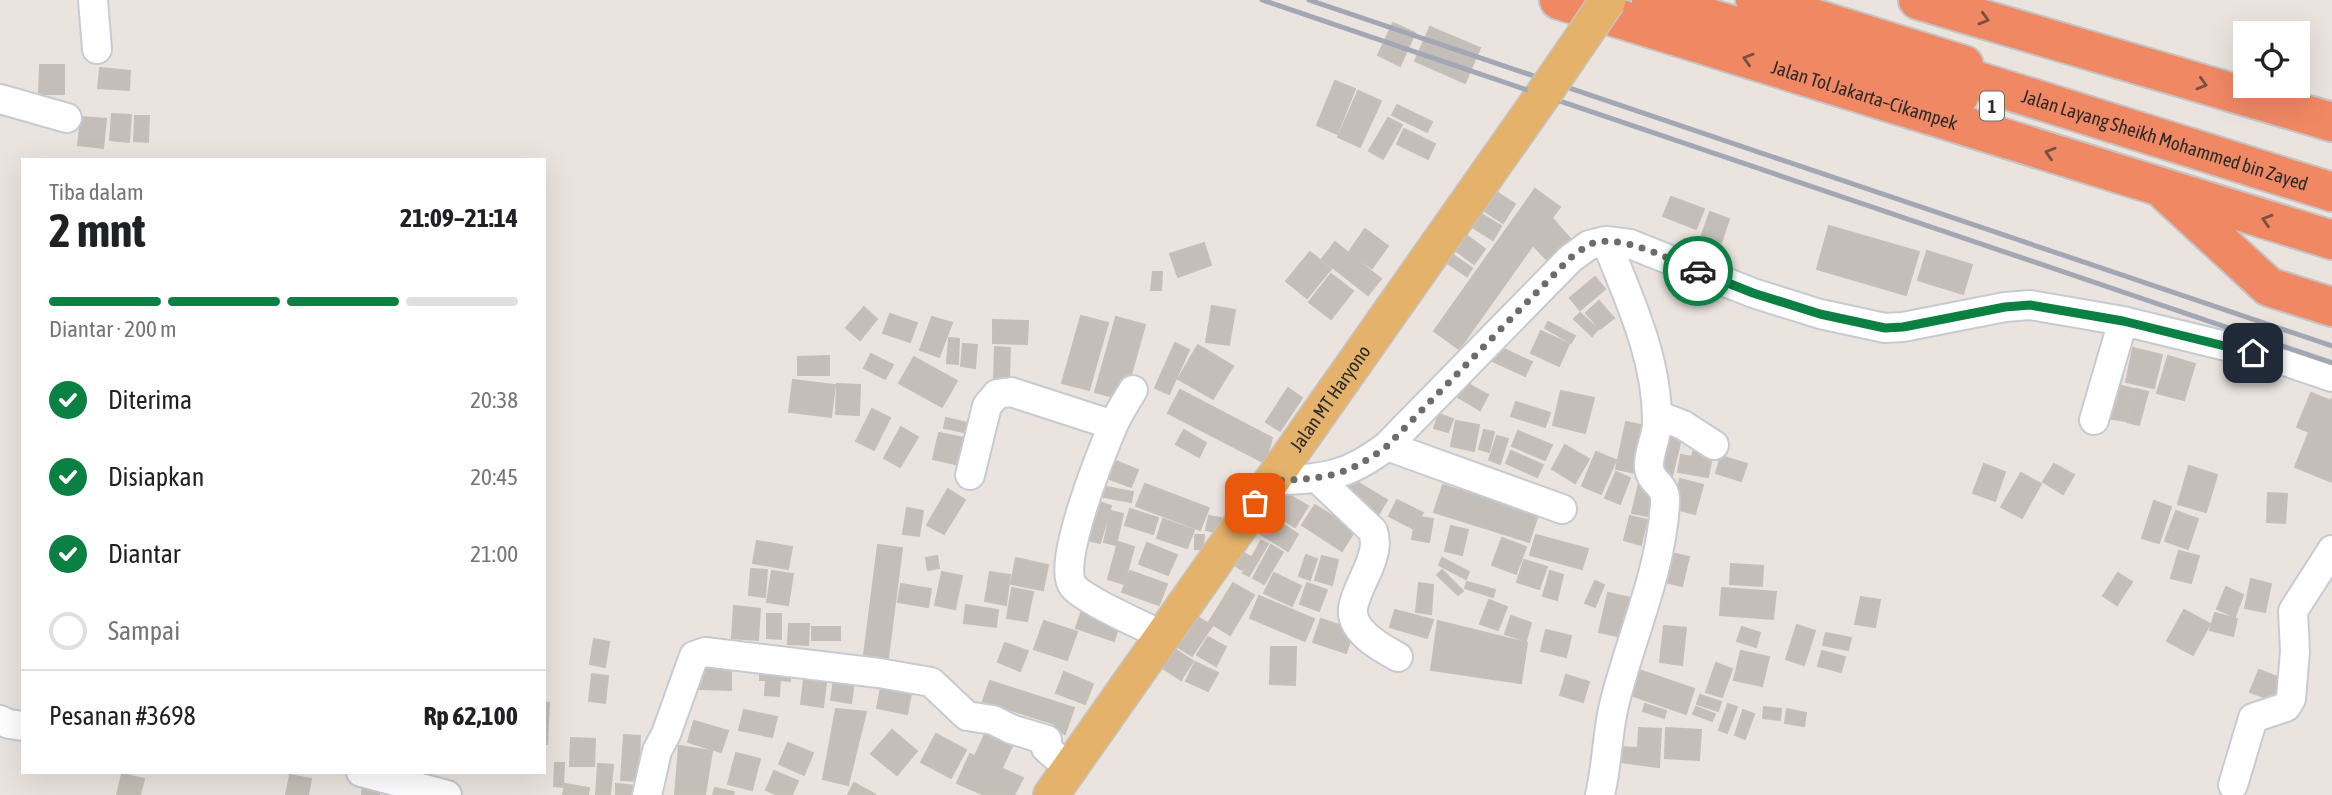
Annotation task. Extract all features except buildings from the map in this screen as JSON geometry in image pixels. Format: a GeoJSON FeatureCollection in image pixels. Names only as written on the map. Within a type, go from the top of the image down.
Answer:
{"type":"FeatureCollection","features":[{"type":"Feature","properties":{"kind":"highway","name":"Jalan Tol Jakarta–Cikampek"},"geometry":{"type":"LineString","coordinates":[[1559,0],[2332,240]]}},
{"type":"Feature","properties":{"kind":"highway","name":"Jalan Layang Sheikh Mohammed bin Zayed"},"geometry":{"type":"LineString","coordinates":[[1651,0],[2332,213]]}},
{"type":"Feature","properties":{"kind":"highway","name":"Jalan Layang Sheikh Mohammed bin Zayed"},"geometry":{"type":"LineString","coordinates":[[1717,0],[2332,192]]}},
{"type":"Feature","properties":{"kind":"highway","name":"1"},"geometry":{"type":"LineString","coordinates":[[1755,0],[2332,181]]}},
{"type":"Feature","properties":{"kind":"highway"},"geometry":{"type":"LineString","coordinates":[[1918,0],[2332,122]]}},
{"type":"Feature","properties":{"kind":"highway"},"geometry":{"type":"LineString","coordinates":[[2160,187],[2269,287],[2332,307]]}},
{"type":"Feature","properties":{"kind":"main road","name":"Jalan MT Haryono"},"geometry":{"type":"LineString","coordinates":[[1060,782],[1608,0]]}},
{"type":"Feature","properties":{"kind":"street"},"geometry":{"type":"LineString","coordinates":[[93,0],[97,49]]}},
{"type":"Feature","properties":{"kind":"street"},"geometry":{"type":"LineString","coordinates":[[0,99],[67,118]]}},
{"type":"Feature","properties":{"kind":"street"},"geometry":{"type":"LineString","coordinates":[[1270,481],[1317,478],[1349,471],[1369,460],[1387,446],[1570,258],[1589,245],[1606,241],[1630,244],[1753,293],[1820,314],[1885,328],[2030,305],[2123,321],[2279,359],[2332,377]]}},
{"type":"Feature","properties":{"kind":"street"},"geometry":{"type":"LineString","coordinates":[[1600,795],[1614,708],[1653,572],[1663,522],[1665,495],[1663,487],[1650,475],[1649,465],[1656,435],[1657,415],[1647,348],[1606,241]]}},
{"type":"Feature","properties":{"kind":"street"},"geometry":{"type":"LineString","coordinates":[[2094,420],[2123,321]]}},
{"type":"Feature","properties":{"kind":"street"},"geometry":{"type":"LineString","coordinates":[[1133,390],[1113,425],[1072,540],[1068,572],[1071,585],[1084,595],[1162,635]]}},
{"type":"Feature","properties":{"kind":"street"},"geometry":{"type":"LineString","coordinates":[[970,475],[987,406],[997,394],[1011,392],[1113,425]]}},
{"type":"Feature","properties":{"kind":"street"},"geometry":{"type":"LineString","coordinates":[[1657,415],[1683,425],[1714,445]]}},
{"type":"Feature","properties":{"kind":"street"},"geometry":{"type":"LineString","coordinates":[[1387,446],[1562,509]]}},
{"type":"Feature","properties":{"kind":"street"},"geometry":{"type":"LineString","coordinates":[[1317,478],[1373,531],[1376,541],[1373,556],[1353,609],[1355,619],[1367,638],[1398,657]]}},
{"type":"Feature","properties":{"kind":"street"},"geometry":{"type":"LineString","coordinates":[[2233,785],[2253,718],[2278,711],[2291,699],[2295,651],[2293,611],[2332,550]]}},
{"type":"Feature","properties":{"kind":"street"},"geometry":{"type":"LineString","coordinates":[[647,795],[657,751],[666,734],[694,656],[705,652],[931,682],[967,716],[993,720],[1047,740],[1046,748],[1060,782]]}},
{"type":"Feature","properties":{"kind":"street"},"geometry":{"type":"LineString","coordinates":[[0,720],[21,726]]}},
{"type":"Feature","properties":{"kind":"street"},"geometry":{"type":"LineString","coordinates":[[365,774],[390,787],[447,795]]}},
{"type":"Feature","properties":{"kind":"railway"},"geometry":{"type":"LineString","coordinates":[[1262,0],[2332,363]]}},
{"type":"Feature","properties":{"kind":"railway"},"geometry":{"type":"LineString","coordinates":[[1309,0],[2332,346]]}},
{"type":"Feature","properties":{"kind":"way so far"},"geometry":{"type":"LineString","coordinates":[[1255,503],[1270,481],[1317,478],[1349,471],[1369,460],[1387,446],[1570,258],[1589,245],[1606,241],[1630,244],[1698,271]]}},
{"type":"Feature","properties":{"kind":"route"},"geometry":{"type":"LineString","coordinates":[[1698,271],[1753,293],[1820,314],[1885,328],[2030,305],[2123,321],[2253,353]]}}]}
